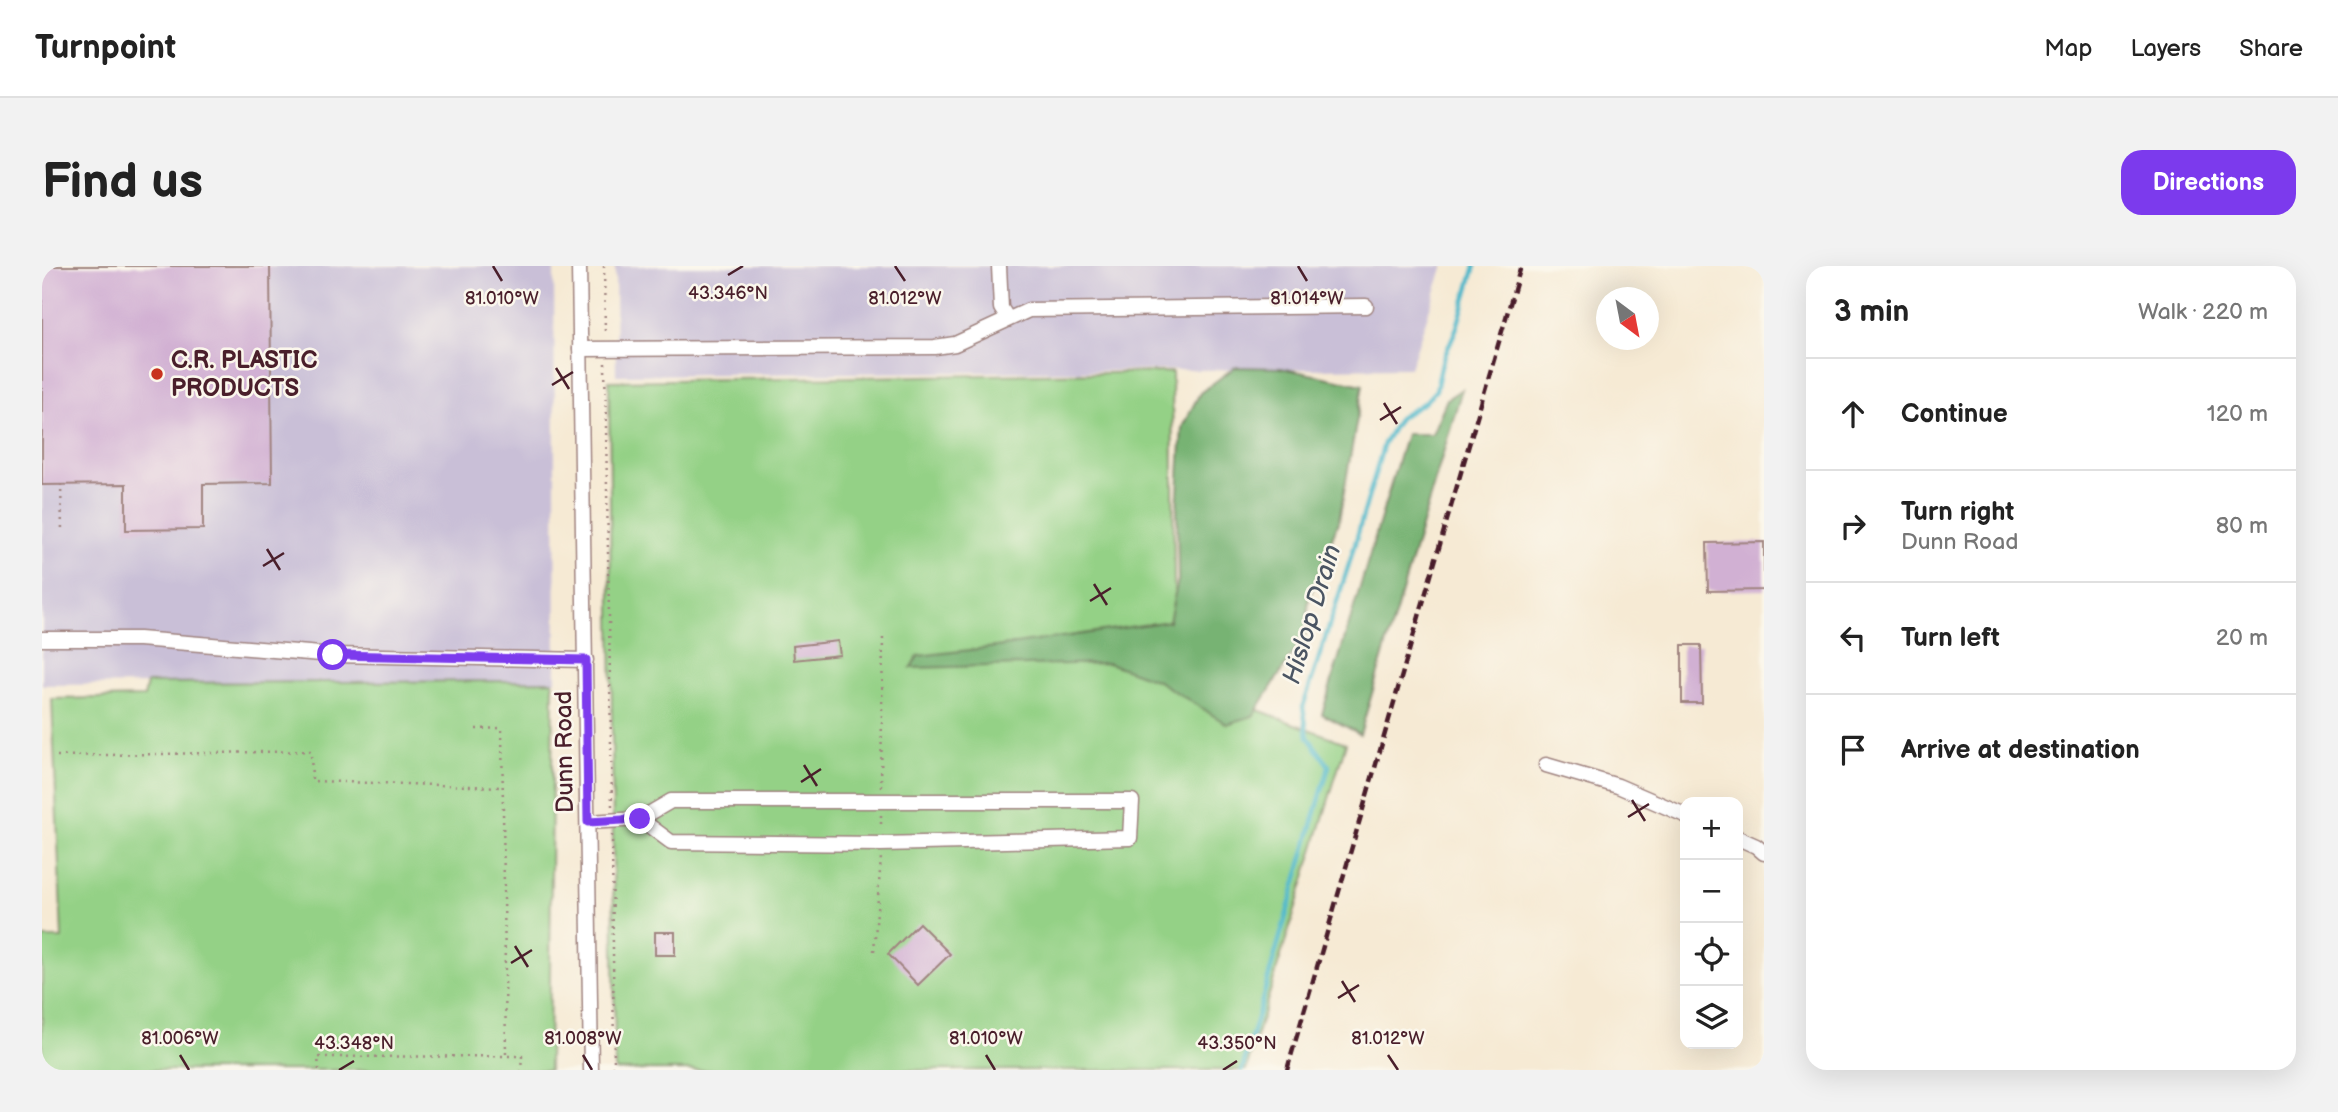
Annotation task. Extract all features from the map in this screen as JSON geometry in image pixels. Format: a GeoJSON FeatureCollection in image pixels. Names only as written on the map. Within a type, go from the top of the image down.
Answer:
{"type":"FeatureCollection","features":[{"type":"Feature","properties":{"kind":"street","name":"Dunn Road"},"geometry":{"type":"LineString","coordinates":[[579,266],[591,1070]]}},
{"type":"Feature","properties":{"kind":"street"},"geometry":{"type":"LineString","coordinates":[[999,266],[1002,307],[1008,319]]}},
{"type":"Feature","properties":{"kind":"street"},"geometry":{"type":"LineString","coordinates":[[580,349],[935,347],[955,344],[1029,310],[1366,306]]}},
{"type":"Feature","properties":{"kind":"street"},"geometry":{"type":"LineString","coordinates":[[42,639],[139,639],[333,655],[586,660]]}},
{"type":"Feature","properties":{"kind":"street"},"geometry":{"type":"LineString","coordinates":[[1546,765],[1618,786],[1680,813]]}},
{"type":"Feature","properties":{"kind":"street"},"geometry":{"type":"LineString","coordinates":[[588,822],[640,819],[671,801],[1132,801],[1130,838],[881,844],[671,842],[640,819]]}},
{"type":"Feature","properties":{"kind":"street"},"geometry":{"type":"LineString","coordinates":[[1743,840],[1764,853]]}},
{"type":"Feature","properties":{"kind":"path"},"geometry":{"type":"LineString","coordinates":[[604,266],[605,336]]}},
{"type":"Feature","properties":{"kind":"path"},"geometry":{"type":"LineString","coordinates":[[605,361],[614,1070]]}},
{"type":"Feature","properties":{"kind":"path"},"geometry":{"type":"LineString","coordinates":[[61,484],[62,531]]}},
{"type":"Feature","properties":{"kind":"path"},"geometry":{"type":"LineString","coordinates":[[475,729],[502,728],[506,1056]]}},
{"type":"Feature","properties":{"kind":"path"},"geometry":{"type":"LineString","coordinates":[[57,756],[311,751],[312,781],[502,787]]}},
{"type":"Feature","properties":{"kind":"path"},"geometry":{"type":"LineString","coordinates":[[319,1070],[318,1057],[522,1056],[521,1070]]}},
{"type":"Feature","properties":{"kind":"shaded area"},"geometry":{"type":"Polygon","coordinates":[[[42,266],[554,266],[556,681],[42,685],[42,266]]]}},
{"type":"Feature","properties":{"kind":"shaded area"},"geometry":{"type":"Polygon","coordinates":[[[615,266],[1444,266],[1410,368],[616,375],[615,266]]]}},
{"type":"Feature","properties":{"kind":"green space"},"geometry":{"type":"Polygon","coordinates":[[[1235,367],[1281,368],[1363,385],[1339,520],[1309,598],[1306,633],[1253,716],[1227,724],[1158,681],[1109,663],[911,668],[918,656],[1169,621],[1178,580],[1177,509],[1182,427],[1200,393],[1235,367]]]}},
{"type":"Feature","properties":{"kind":"green space"},"geometry":{"type":"Polygon","coordinates":[[[1172,372],[1175,679],[1346,743],[1246,1070],[615,1070],[609,381],[1172,372]]]}},
{"type":"Feature","properties":{"kind":"green space"},"geometry":{"type":"Polygon","coordinates":[[[1462,389],[1360,734],[1322,714],[1406,434],[1432,434],[1447,399],[1462,389]]]}},
{"type":"Feature","properties":{"kind":"green space"},"geometry":{"type":"Polygon","coordinates":[[[553,681],[549,1070],[42,1070],[42,938],[62,938],[52,699],[144,697],[147,683],[553,681]]]}},
{"type":"Feature","properties":{"kind":"building","name":"C.R. PLASTIC PRODUCTS"},"geometry":{"type":"Polygon","coordinates":[[[42,266],[270,266],[272,483],[203,484],[203,529],[126,530],[126,484],[42,485],[42,266]]]}},
{"type":"Feature","properties":{"kind":"building"},"geometry":{"type":"Polygon","coordinates":[[[1764,542],[1764,590],[1708,591],[1707,543],[1764,542]]]}},
{"type":"Feature","properties":{"kind":"building"},"geometry":{"type":"Polygon","coordinates":[[[838,641],[840,655],[794,660],[793,646],[838,641]]]}},
{"type":"Feature","properties":{"kind":"building"},"geometry":{"type":"Polygon","coordinates":[[[1682,645],[1701,645],[1702,703],[1682,703],[1682,645]]]}},
{"type":"Feature","properties":{"kind":"building"},"geometry":{"type":"Polygon","coordinates":[[[919,923],[950,954],[918,985],[888,954],[919,923]]]}},
{"type":"Feature","properties":{"kind":"building"},"geometry":{"type":"Polygon","coordinates":[[[655,932],[675,932],[675,955],[655,955],[655,932]]]}},
{"type":"Feature","properties":{"kind":"waterway","name":"Hislop Drain"},"geometry":{"type":"LineString","coordinates":[[1242,1070],[1329,766],[1308,737],[1303,707],[1350,561],[1384,443],[1399,418],[1425,402],[1436,390],[1442,362],[1457,327],[1475,266]]}},
{"type":"Feature","properties":{"kind":"railway"},"geometry":{"type":"LineString","coordinates":[[1287,1070],[1521,266]]}},
{"type":"Feature","properties":{"kind":"place","name":"C.R. PLASTIC PRODUCTS"},"geometry":{"type":"Point","coordinates":[157,374]}},
{"type":"Feature","properties":{"kind":"route"},"geometry":{"type":"LineString","coordinates":[[333,655],[586,660],[588,822],[640,819]]}}]}
